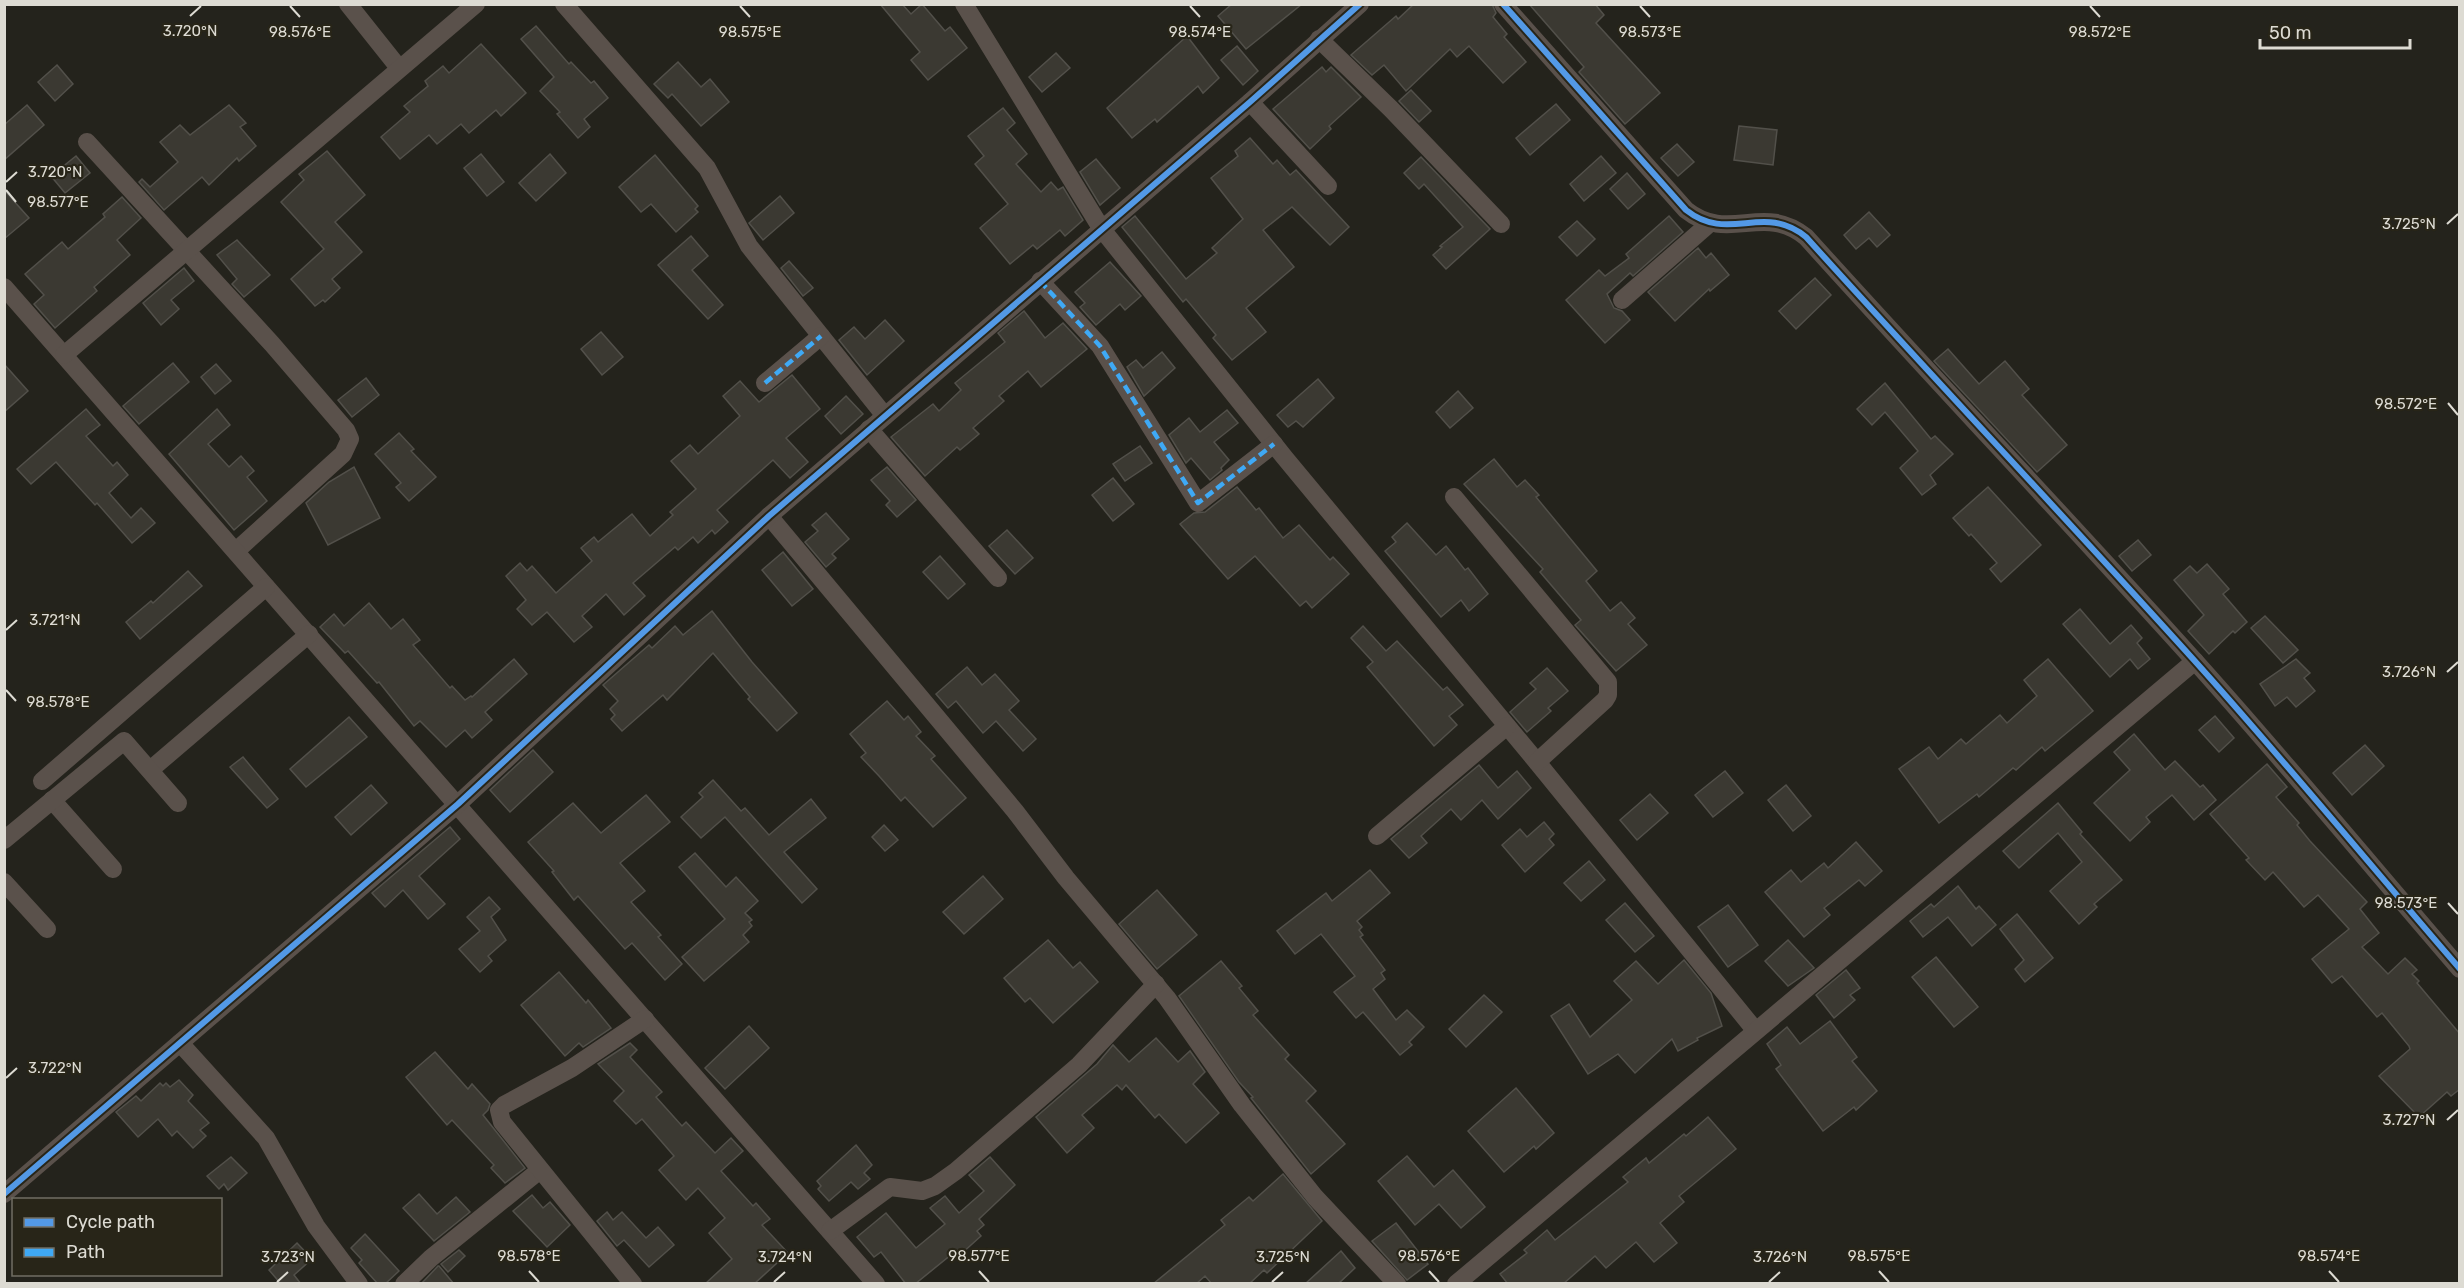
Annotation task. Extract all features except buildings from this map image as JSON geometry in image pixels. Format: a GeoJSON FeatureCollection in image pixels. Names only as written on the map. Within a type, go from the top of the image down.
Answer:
{"type":"FeatureCollection","features":[{"type":"Feature","properties":{"kind":"street"},"geometry":{"type":"LineString","coordinates":[[348,4],[399,68]]}},
{"type":"Feature","properties":{"kind":"street"},"geometry":{"type":"LineString","coordinates":[[64,355],[476,4]]}},
{"type":"Feature","properties":{"kind":"street"},"geometry":{"type":"LineString","coordinates":[[564,4],[707,168],[749,246],[885,416]]}},
{"type":"Feature","properties":{"kind":"street"},"geometry":{"type":"LineString","coordinates":[[964,4],[1101,228],[1274,444],[1755,1030]]}},
{"type":"Feature","properties":{"kind":"street"},"geometry":{"type":"LineString","coordinates":[[4,1194],[458,804],[769,516],[1250,102],[1360,4]]}},
{"type":"Feature","properties":{"kind":"street"},"geometry":{"type":"LineString","coordinates":[[1503,4],[1686,210],[1697,218],[1723,226],[1769,221],[1798,230],[1806,237],[1929,374],[2000,447],[2195,661],[2460,969]]}},
{"type":"Feature","properties":{"kind":"street"},"geometry":{"type":"LineString","coordinates":[[1319,39],[1391,109],[1501,224]]}},
{"type":"Feature","properties":{"kind":"street"},"geometry":{"type":"LineString","coordinates":[[1250,102],[1328,186]]}},
{"type":"Feature","properties":{"kind":"street"},"geometry":{"type":"LineString","coordinates":[[87,142],[346,430],[350,440],[343,454],[236,551]]}},
{"type":"Feature","properties":{"kind":"street"},"geometry":{"type":"LineString","coordinates":[[1622,300],[1710,223]]}},
{"type":"Feature","properties":{"kind":"street"},"geometry":{"type":"LineString","coordinates":[[1040,281],[1100,346],[1198,503],[1274,444]]}},
{"type":"Feature","properties":{"kind":"street"},"geometry":{"type":"LineString","coordinates":[[7,295],[64,355],[876,1284]]}},
{"type":"Feature","properties":{"kind":"street"},"geometry":{"type":"LineString","coordinates":[[765,383],[821,336]]}},
{"type":"Feature","properties":{"kind":"street"},"geometry":{"type":"LineString","coordinates":[[869,429],[998,578]]}},
{"type":"Feature","properties":{"kind":"street"},"geometry":{"type":"LineString","coordinates":[[1454,497],[1608,682],[1608,695],[1605,700],[1537,762]]}},
{"type":"Feature","properties":{"kind":"street"},"geometry":{"type":"LineString","coordinates":[[769,516],[1015,811],[1066,878],[1156,984],[1242,1105],[1315,1197],[1397,1284]]}},
{"type":"Feature","properties":{"kind":"street"},"geometry":{"type":"LineString","coordinates":[[42,781],[266,587]]}},
{"type":"Feature","properties":{"kind":"street"},"geometry":{"type":"LineString","coordinates":[[150,770],[309,634]]}},
{"type":"Feature","properties":{"kind":"street"},"geometry":{"type":"LineString","coordinates":[[1456,1284],[2195,661]]}},
{"type":"Feature","properties":{"kind":"street"},"geometry":{"type":"LineString","coordinates":[[1377,836],[1507,726]]}},
{"type":"Feature","properties":{"kind":"street"},"geometry":{"type":"LineString","coordinates":[[4,840],[124,741],[178,803]]}},
{"type":"Feature","properties":{"kind":"street"},"geometry":{"type":"LineString","coordinates":[[52,800],[113,869]]}},
{"type":"Feature","properties":{"kind":"street"},"geometry":{"type":"LineString","coordinates":[[4,882],[46,929]]}},
{"type":"Feature","properties":{"kind":"street"},"geometry":{"type":"LineString","coordinates":[[830,1231],[890,1187],[922,1191],[935,1186],[956,1171],[1078,1065],[1156,984]]}},
{"type":"Feature","properties":{"kind":"street"},"geometry":{"type":"LineString","coordinates":[[633,1284],[502,1122],[499,1110],[504,1105],[572,1068],[645,1019]]}},
{"type":"Feature","properties":{"kind":"street"},"geometry":{"type":"LineString","coordinates":[[180,1043],[266,1138],[316,1226],[359,1284]]}},
{"type":"Feature","properties":{"kind":"street"},"geometry":{"type":"LineString","coordinates":[[404,1284],[431,1258],[540,1170]]}},
{"type":"Feature","properties":{"kind":"marked path"},"geometry":{"type":"LineString","coordinates":[[1040,281],[1100,346],[1198,503],[1274,444]]}},
{"type":"Feature","properties":{"kind":"marked path"},"geometry":{"type":"LineString","coordinates":[[765,383],[821,336]]}},
{"type":"Feature","properties":{"kind":"cycle path"},"geometry":{"type":"LineString","coordinates":[[4,1194],[458,804],[769,516],[1250,102],[1360,4]]}},
{"type":"Feature","properties":{"kind":"cycle path"},"geometry":{"type":"LineString","coordinates":[[1503,4],[1686,210],[1717,224],[1775,223],[1790,227],[1806,237],[2193,659],[2460,969]]}}]}
